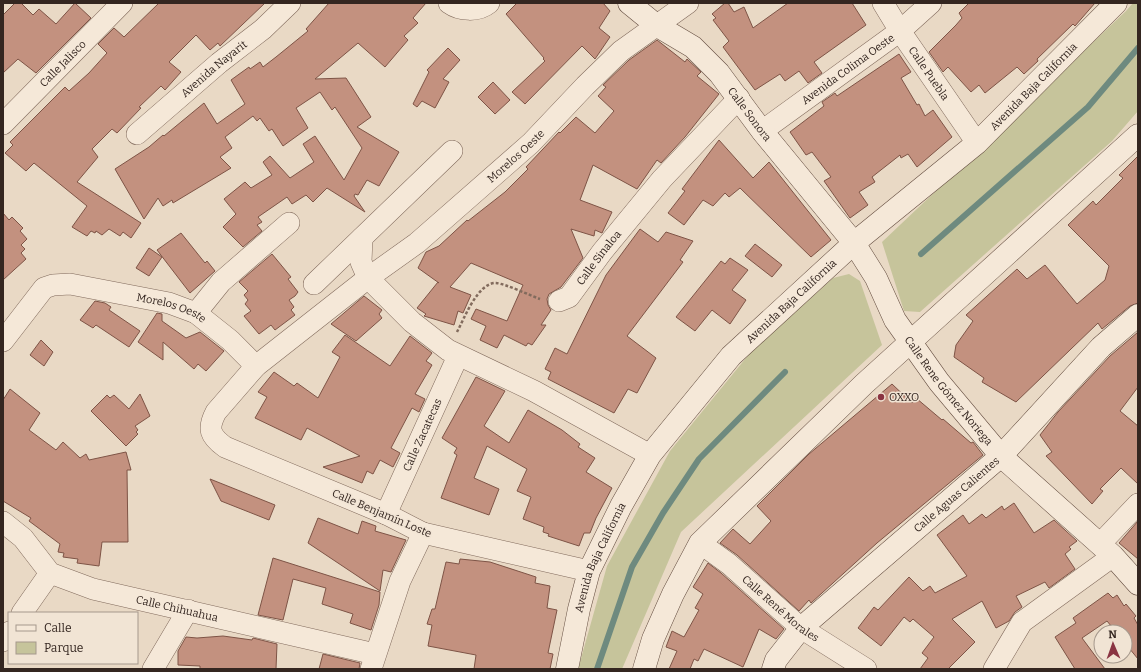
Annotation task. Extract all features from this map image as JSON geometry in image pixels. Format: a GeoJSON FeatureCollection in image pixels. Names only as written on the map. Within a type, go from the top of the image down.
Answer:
{"type":"FeatureCollection","features":[{"type":"Feature","properties":{"kind":"main road","name":"Calle Sonora"},"geometry":{"type":"LineString","coordinates":[[629,3],[656,25],[693,47],[719,73],[762,131],[854,243]]}},
{"type":"Feature","properties":{"kind":"main road","name":"Avenida Baja California"},"geometry":{"type":"LineString","coordinates":[[567,669],[589,571],[621,506],[650,455],[731,356],[854,243],[977,143],[1116,3]]}},
{"type":"Feature","properties":{"kind":"main road"},"geometry":{"type":"LineString","coordinates":[[644,669],[653,639],[673,594],[700,543],[909,342],[1129,146],[1138,136]]}},
{"type":"Feature","properties":{"kind":"main road","name":"Calle Rene Gómez Noriega"},"geometry":{"type":"LineString","coordinates":[[854,243],[876,278],[895,320],[909,342],[939,382],[1001,456],[1106,550],[1138,584]]}},
{"type":"Feature","properties":{"kind":"main road","name":"Calle Aguas Calientes"},"geometry":{"type":"LineString","coordinates":[[773,669],[776,660],[800,628],[1001,456],[1100,347],[1138,315]]}},
{"type":"Feature","properties":{"kind":"street","name":"Calle Jalisco"},"geometry":{"type":"LineString","coordinates":[[3,124],[122,3]]}},
{"type":"Feature","properties":{"kind":"street","name":"Avenida Nayarit"},"geometry":{"type":"LineString","coordinates":[[137,134],[219,62],[263,29],[290,3]]}},
{"type":"Feature","properties":{"kind":"street"},"geometry":{"type":"LineString","coordinates":[[449,3],[457,9],[486,6],[489,3]]}},
{"type":"Feature","properties":{"kind":"street","name":"Morelos Oeste"},"geometry":{"type":"LineString","coordinates":[[211,432],[212,420],[216,412],[256,366],[368,278],[417,243],[531,144],[585,86],[621,51],[688,3]]}},
{"type":"Feature","properties":{"kind":"street","name":"Calle Puebla"},"geometry":{"type":"LineString","coordinates":[[883,3],[900,31],[977,143]]}},
{"type":"Feature","properties":{"kind":"street","name":"Avenida Colima Oeste"},"geometry":{"type":"LineString","coordinates":[[762,131],[900,31],[931,3]]}},
{"type":"Feature","properties":{"kind":"street","name":"Calle Sinaloa"},"geometry":{"type":"LineString","coordinates":[[559,301],[569,297],[602,252],[662,179],[739,98]]}},
{"type":"Feature","properties":{"kind":"street"},"geometry":{"type":"LineString","coordinates":[[314,284],[452,151]]}},
{"type":"Feature","properties":{"kind":"street"},"geometry":{"type":"LineString","coordinates":[[196,313],[221,282],[289,222]]}},
{"type":"Feature","properties":{"kind":"street"},"geometry":{"type":"LineString","coordinates":[[362,238],[361,262],[368,278],[412,322],[453,353],[534,391],[650,455]]}},
{"type":"Feature","properties":{"kind":"street","name":"Morelos Oeste"},"geometry":{"type":"LineString","coordinates":[[3,341],[44,288],[53,285],[70,284],[169,303],[196,313],[230,340],[256,366]]}},
{"type":"Feature","properties":{"kind":"street","name":"Calle Zacatecas"},"geometry":{"type":"LineString","coordinates":[[386,514],[453,353]]}},
{"type":"Feature","properties":{"kind":"street","name":"Calle Benjamín Loste"},"geometry":{"type":"LineString","coordinates":[[211,432],[214,440],[225,447],[386,514],[423,533],[589,571]]}},
{"type":"Feature","properties":{"kind":"street"},"geometry":{"type":"LineString","coordinates":[[995,669],[1022,622],[1106,550],[1138,504]]}},
{"type":"Feature","properties":{"kind":"street"},"geometry":{"type":"LineString","coordinates":[[3,522],[23,538],[50,573],[23,612]]}},
{"type":"Feature","properties":{"kind":"street"},"geometry":{"type":"LineString","coordinates":[[373,662],[400,581],[423,533]]}},
{"type":"Feature","properties":{"kind":"street","name":"Calle René Morales"},"geometry":{"type":"LineString","coordinates":[[700,543],[729,564],[800,628],[866,669]]}},
{"type":"Feature","properties":{"kind":"street","name":"Calle Chihuahua"},"geometry":{"type":"LineString","coordinates":[[50,573],[93,590],[188,610],[373,662]]}},
{"type":"Feature","properties":{"kind":"street"},"geometry":{"type":"LineString","coordinates":[[153,669],[188,610]]}},
{"type":"Feature","properties":{"kind":"path"},"geometry":{"type":"LineString","coordinates":[[453,353],[479,292],[487,285],[496,283],[551,302],[559,301]]}},
{"type":"Feature","properties":{"kind":"green space"},"geometry":{"type":"Polygon","coordinates":[[[1133,3],[1138,3],[1138,111],[1112,141],[920,312],[904,311],[882,242],[1133,3]]]}},
{"type":"Feature","properties":{"kind":"green space"},"geometry":{"type":"Polygon","coordinates":[[[849,274],[860,281],[882,345],[681,532],[622,669],[578,669],[607,566],[670,451],[750,353],[833,278],[849,274]]]}},
{"type":"Feature","properties":{"kind":"building"},"geometry":{"type":"Polygon","coordinates":[[[15,3],[21,3],[33,15],[39,9],[56,24],[75,3],[91,18],[36,73],[18,59],[3,73],[3,15],[15,3]]]}},
{"type":"Feature","properties":{"kind":"building"},"geometry":{"type":"Polygon","coordinates":[[[159,3],[265,3],[220,46],[218,43],[210,50],[196,35],[169,62],[181,72],[165,90],[161,86],[139,107],[141,108],[117,133],[112,129],[92,149],[98,157],[77,182],[141,223],[131,238],[123,232],[120,236],[109,229],[102,235],[96,231],[95,233],[91,231],[87,236],[72,227],[87,206],[34,163],[26,171],[5,153],[13,145],[10,142],[65,87],[69,91],[89,73],[107,53],[98,44],[114,28],[124,37],[159,3]]]}},
{"type":"Feature","properties":{"kind":"building"},"geometry":{"type":"Polygon","coordinates":[[[329,3],[426,3],[413,18],[418,23],[404,36],[408,40],[385,67],[358,43],[315,79],[346,78],[371,117],[357,127],[399,152],[379,186],[367,180],[358,195],[355,194],[354,196],[365,212],[327,188],[313,202],[306,195],[292,204],[287,197],[258,217],[262,222],[257,225],[262,231],[243,247],[223,227],[236,214],[224,199],[245,182],[251,188],[272,175],[263,162],[270,156],[290,178],[314,162],[303,144],[315,136],[344,180],[362,148],[335,107],[332,110],[320,92],[296,108],[308,128],[283,146],[272,129],[269,131],[260,118],[257,121],[253,116],[225,137],[232,148],[220,157],[231,168],[173,203],[172,200],[163,206],[158,198],[144,219],[115,169],[149,147],[163,135],[164,136],[204,103],[217,124],[245,104],[231,80],[249,67],[250,69],[260,62],[263,67],[276,57],[308,31],[306,29],[329,3]]]}},
{"type":"Feature","properties":{"kind":"building"},"geometry":{"type":"Polygon","coordinates":[[[517,3],[603,3],[610,11],[599,28],[610,37],[595,59],[582,46],[525,104],[512,92],[545,61],[506,14],[517,3]]]}},
{"type":"Feature","properties":{"kind":"building"},"geometry":{"type":"Polygon","coordinates":[[[725,3],[728,3],[734,12],[744,7],[753,28],[788,3],[852,3],[866,25],[814,62],[822,73],[808,83],[799,71],[785,81],[780,74],[755,90],[723,47],[729,41],[713,20],[716,18],[712,14],[725,3]]]}},
{"type":"Feature","properties":{"kind":"building"},"geometry":{"type":"Polygon","coordinates":[[[969,3],[1095,3],[1075,26],[1073,24],[1037,59],[1038,61],[1024,74],[1017,67],[985,93],[979,85],[971,92],[948,67],[943,72],[929,52],[962,18],[959,13],[969,3]]]}},
{"type":"Feature","properties":{"kind":"building"},"geometry":{"type":"Polygon","coordinates":[[[657,40],[685,62],[687,59],[701,72],[697,76],[719,94],[685,137],[661,163],[657,160],[637,189],[593,165],[580,200],[612,212],[602,233],[595,230],[594,236],[571,229],[583,258],[561,287],[549,294],[547,299],[551,310],[541,325],[546,325],[532,345],[528,343],[526,346],[504,335],[497,348],[480,340],[486,326],[471,319],[476,309],[507,321],[523,285],[471,263],[450,287],[471,295],[463,313],[458,311],[454,325],[424,316],[426,314],[417,308],[438,282],[418,268],[426,252],[439,246],[467,220],[468,221],[505,192],[528,169],[526,167],[559,132],[560,133],[576,117],[595,133],[614,111],[598,96],[606,87],[603,85],[629,60],[657,40]]]}},
{"type":"Feature","properties":{"kind":"building"},"geometry":{"type":"Polygon","coordinates":[[[448,48],[460,60],[443,79],[449,82],[435,108],[422,101],[417,107],[413,104],[429,72],[427,70],[448,48]]]}},
{"type":"Feature","properties":{"kind":"building"},"geometry":{"type":"Polygon","coordinates":[[[899,54],[911,72],[901,78],[917,105],[919,104],[925,116],[933,110],[952,137],[917,167],[908,154],[901,158],[900,155],[872,177],[875,182],[859,192],[868,205],[850,218],[824,181],[831,177],[812,152],[806,155],[790,132],[824,106],[822,102],[835,93],[837,96],[899,54]]]}},
{"type":"Feature","properties":{"kind":"building"},"geometry":{"type":"Polygon","coordinates":[[[493,82],[510,100],[495,114],[478,97],[493,82]]]}},
{"type":"Feature","properties":{"kind":"building"},"geometry":{"type":"Polygon","coordinates":[[[719,140],[753,178],[769,162],[831,240],[811,257],[740,188],[729,197],[725,193],[713,206],[703,200],[684,225],[668,213],[685,191],[682,189],[719,140]]]}},
{"type":"Feature","properties":{"kind":"building"},"geometry":{"type":"Polygon","coordinates":[[[1138,156],[1138,303],[1130,306],[1102,329],[1098,323],[1016,402],[982,382],[984,378],[954,357],[956,345],[973,321],[966,315],[1017,269],[1027,279],[1045,265],[1077,304],[1105,280],[1109,266],[1068,225],[1093,201],[1096,205],[1123,178],[1119,175],[1138,156]]]}},
{"type":"Feature","properties":{"kind":"building"},"geometry":{"type":"Polygon","coordinates":[[[3,213],[9,220],[12,217],[23,228],[20,231],[27,239],[21,245],[25,249],[21,253],[26,259],[3,280],[3,213]]]}},
{"type":"Feature","properties":{"kind":"building"},"geometry":{"type":"Polygon","coordinates":[[[640,229],[658,242],[666,232],[693,241],[680,260],[683,262],[627,336],[656,358],[637,393],[628,389],[614,413],[548,379],[551,372],[545,369],[555,348],[567,354],[606,275],[640,229]]]}},
{"type":"Feature","properties":{"kind":"building"},"geometry":{"type":"Polygon","coordinates":[[[181,233],[205,263],[207,261],[215,271],[190,293],[157,250],[181,233]]]}},
{"type":"Feature","properties":{"kind":"building"},"geometry":{"type":"Polygon","coordinates":[[[755,244],[782,265],[772,277],[745,256],[755,244]]]}},
{"type":"Feature","properties":{"kind":"building"},"geometry":{"type":"Polygon","coordinates":[[[149,248],[162,257],[149,276],[136,268],[149,248]]]}},
{"type":"Feature","properties":{"kind":"building"},"geometry":{"type":"Polygon","coordinates":[[[272,254],[291,277],[288,279],[298,292],[289,300],[294,307],[291,310],[295,315],[275,330],[271,325],[259,334],[244,316],[251,311],[245,304],[248,300],[244,295],[248,291],[239,282],[272,254]]]}},
{"type":"Feature","properties":{"kind":"building"},"geometry":{"type":"Polygon","coordinates":[[[730,258],[748,270],[732,290],[746,300],[730,324],[712,310],[695,331],[676,317],[721,261],[725,264],[730,258]]]}},
{"type":"Feature","properties":{"kind":"building"},"geometry":{"type":"Polygon","coordinates":[[[364,296],[382,310],[379,314],[382,318],[356,341],[331,324],[364,296]]]}},
{"type":"Feature","properties":{"kind":"building"},"geometry":{"type":"Polygon","coordinates":[[[95,301],[105,303],[111,307],[109,310],[140,331],[129,347],[96,325],[93,328],[80,320],[95,301]]]}},
{"type":"Feature","properties":{"kind":"building"},"geometry":{"type":"Polygon","coordinates":[[[157,313],[162,314],[162,321],[186,338],[200,332],[224,351],[206,371],[198,364],[194,369],[163,342],[163,360],[138,342],[157,313]]]}},
{"type":"Feature","properties":{"kind":"building"},"geometry":{"type":"Polygon","coordinates":[[[1138,332],[1138,387],[1120,411],[1138,426],[1138,484],[1121,468],[1100,489],[1103,491],[1092,504],[1046,456],[1052,452],[1040,435],[1058,412],[1110,356],[1138,332]]]}},
{"type":"Feature","properties":{"kind":"building"},"geometry":{"type":"Polygon","coordinates":[[[345,335],[390,366],[410,336],[432,353],[426,361],[432,365],[415,394],[425,399],[419,412],[412,408],[391,448],[400,453],[393,467],[380,460],[373,474],[367,471],[362,483],[323,467],[360,456],[307,428],[301,440],[255,418],[267,397],[258,392],[274,372],[294,386],[297,383],[318,398],[340,357],[332,352],[345,335]]]}},
{"type":"Feature","properties":{"kind":"building"},"geometry":{"type":"Polygon","coordinates":[[[41,340],[53,352],[44,366],[30,355],[41,340]]]}},
{"type":"Feature","properties":{"kind":"building"},"geometry":{"type":"Polygon","coordinates":[[[476,377],[505,391],[484,426],[509,443],[528,410],[562,430],[580,444],[578,447],[595,458],[586,472],[612,488],[590,533],[584,533],[579,546],[548,536],[549,534],[543,532],[544,527],[523,519],[531,497],[517,491],[527,469],[487,446],[474,478],[499,489],[489,515],[441,498],[457,455],[454,453],[457,448],[442,438],[476,377]]]}},
{"type":"Feature","properties":{"kind":"building"},"geometry":{"type":"Polygon","coordinates":[[[892,384],[912,403],[916,398],[971,443],[973,442],[983,455],[877,543],[811,603],[809,600],[799,611],[737,555],[720,543],[733,529],[750,544],[771,521],[757,506],[809,454],[892,384]]]}},
{"type":"Feature","properties":{"kind":"building"},"geometry":{"type":"Polygon","coordinates":[[[10,389],[40,413],[29,430],[56,450],[63,442],[80,458],[86,454],[89,460],[126,452],[131,470],[127,470],[128,542],[102,542],[99,566],[77,563],[78,559],[63,557],[64,553],[58,552],[60,544],[29,521],[31,518],[3,501],[3,400],[10,389]]]}},
{"type":"Feature","properties":{"kind":"building"},"geometry":{"type":"Polygon","coordinates":[[[140,394],[150,416],[135,426],[138,430],[136,432],[138,434],[126,446],[91,411],[107,395],[110,398],[114,395],[129,409],[140,394]]]}},
{"type":"Feature","properties":{"kind":"building"},"geometry":{"type":"Polygon","coordinates":[[[210,479],[275,505],[269,520],[221,501],[210,479]]]}},
{"type":"Feature","properties":{"kind":"building"},"geometry":{"type":"Polygon","coordinates":[[[1014,503],[1034,533],[1054,520],[1077,541],[1069,547],[1071,549],[1065,554],[1075,569],[1049,588],[1045,582],[1016,596],[1022,607],[1015,612],[1009,621],[996,628],[982,601],[952,619],[975,642],[948,669],[920,669],[928,658],[922,653],[934,637],[913,619],[910,622],[904,617],[881,646],[858,628],[874,607],[878,610],[909,577],[923,591],[930,586],[935,593],[967,576],[937,535],[963,515],[969,524],[982,514],[986,518],[1002,506],[1004,510],[1014,503]]]}},
{"type":"Feature","properties":{"kind":"building"},"geometry":{"type":"Polygon","coordinates":[[[318,518],[358,534],[362,521],[376,526],[375,531],[406,540],[391,572],[383,570],[380,591],[308,543],[318,518]]]}},
{"type":"Feature","properties":{"kind":"building"},"geometry":{"type":"Polygon","coordinates":[[[1138,521],[1138,559],[1119,543],[1138,521]]]}},
{"type":"Feature","properties":{"kind":"building"},"geometry":{"type":"Polygon","coordinates":[[[273,558],[380,592],[379,605],[371,630],[350,623],[353,614],[322,604],[326,588],[293,579],[283,620],[258,615],[273,558]]]}},
{"type":"Feature","properties":{"kind":"building"},"geometry":{"type":"Polygon","coordinates":[[[460,559],[490,562],[536,577],[535,583],[550,586],[547,608],[557,610],[548,653],[553,654],[550,669],[474,669],[476,655],[428,646],[432,625],[427,624],[432,609],[435,609],[446,562],[459,564],[460,559]]]}},
{"type":"Feature","properties":{"kind":"building"},"geometry":{"type":"Polygon","coordinates":[[[708,563],[784,629],[776,639],[759,629],[743,667],[704,649],[698,661],[694,659],[690,669],[669,669],[677,651],[666,647],[672,631],[684,637],[699,610],[695,608],[703,594],[693,587],[708,563]]]}},
{"type":"Feature","properties":{"kind":"building"},"geometry":{"type":"Polygon","coordinates":[[[1108,593],[1113,598],[1117,595],[1124,606],[1126,604],[1136,616],[1134,618],[1138,625],[1138,659],[1133,653],[1133,624],[1109,624],[1107,621],[1103,624],[1093,624],[1093,631],[1082,638],[1093,653],[1093,664],[1101,664],[1105,669],[1075,669],[1055,637],[1076,623],[1073,618],[1108,593]]]}},
{"type":"Feature","properties":{"kind":"building"},"geometry":{"type":"Polygon","coordinates":[[[223,636],[252,640],[253,638],[277,644],[276,669],[200,669],[200,666],[178,665],[178,651],[186,637],[197,638],[223,636]]]}},
{"type":"Feature","properties":{"kind":"building"},"geometry":{"type":"Polygon","coordinates":[[[323,654],[360,663],[359,669],[319,669],[323,654]]]}},
{"type":"Feature","properties":{"kind":"waterway"},"geometry":{"type":"LineString","coordinates":[[921,254],[1088,107],[1138,48]]}},
{"type":"Feature","properties":{"kind":"waterway"},"geometry":{"type":"LineString","coordinates":[[597,669],[632,567],[663,513],[699,459],[785,372]]}},
{"type":"Feature","properties":{"kind":"place","name":"OXXO"},"geometry":{"type":"Point","coordinates":[881,397]}}]}
